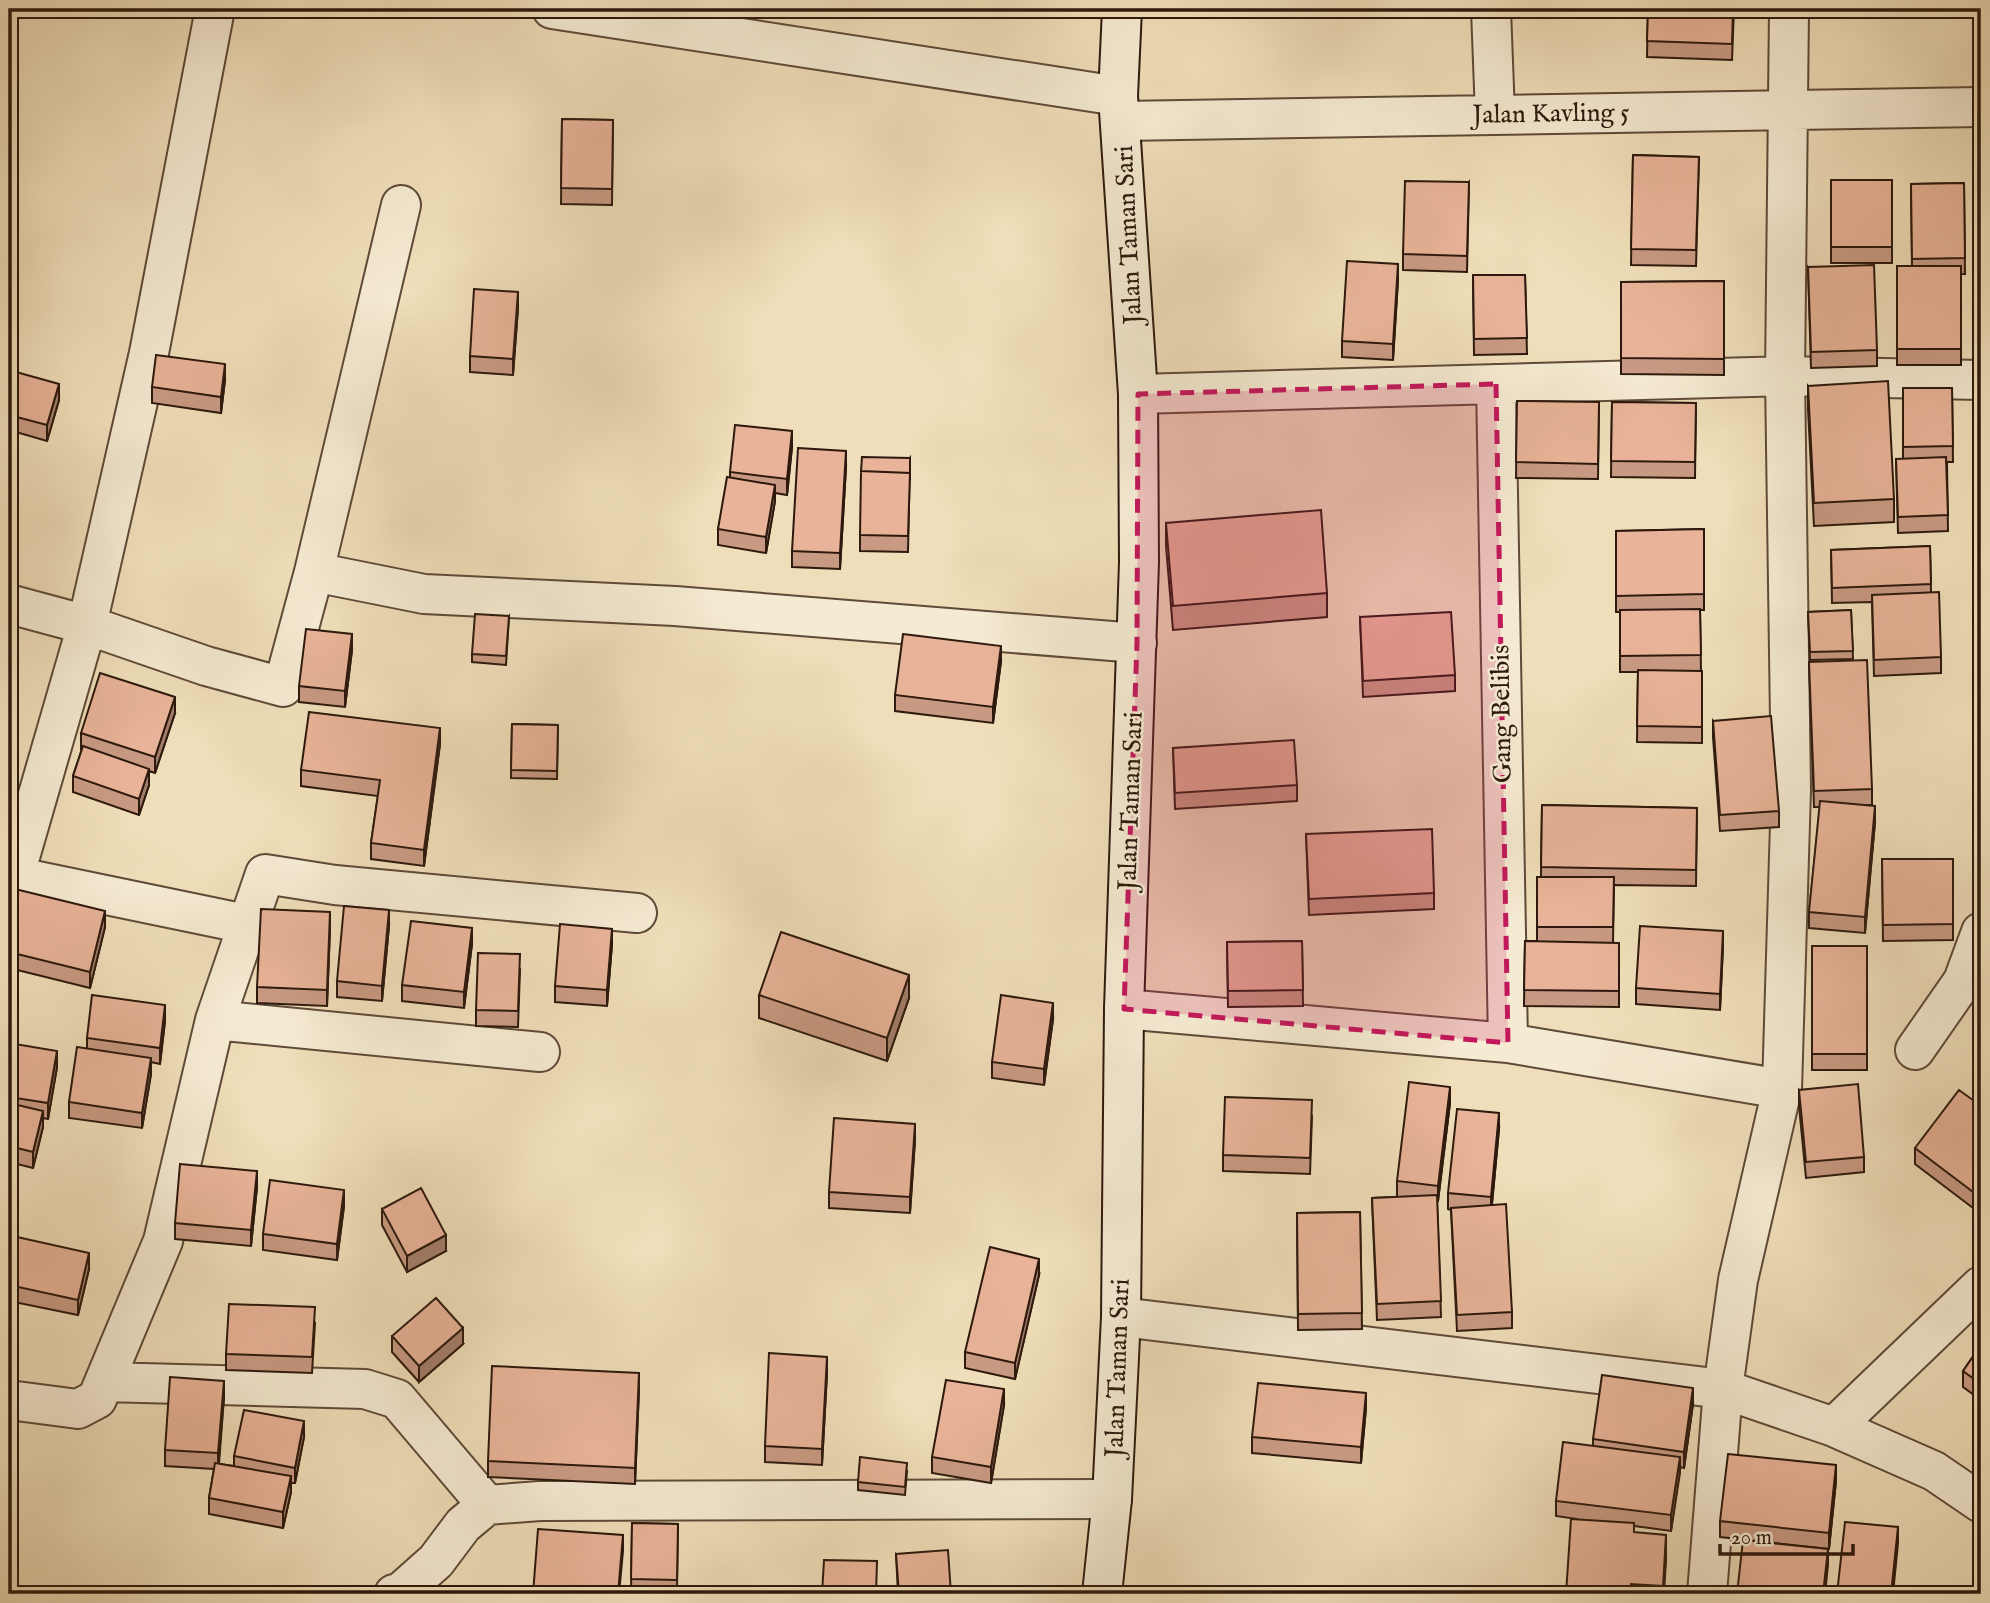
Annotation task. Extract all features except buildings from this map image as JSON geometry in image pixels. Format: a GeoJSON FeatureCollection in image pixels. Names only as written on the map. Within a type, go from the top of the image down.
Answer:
{"type":"FeatureCollection","features":[{"type":"Feature","properties":{"kind":"street"},"geometry":{"type":"LineString","coordinates":[[215,9],[149,353],[87,625],[11,886],[246,924]]}},
{"type":"Feature","properties":{"kind":"street","name":"Jalan Kavling 5"},"geometry":{"type":"LineString","coordinates":[[552,9],[1120,109],[1495,115],[1981,107]]}},
{"type":"Feature","properties":{"kind":"street","name":"Jalan Taman Sari"},"geometry":{"type":"LineString","coordinates":[[1102,1594],[1112,1499],[1121,1317],[1124,1009],[1137,643],[1138,394],[1120,109],[1122,9]]}},
{"type":"Feature","properties":{"kind":"street"},"geometry":{"type":"LineString","coordinates":[[1492,9],[1495,115]]}},
{"type":"Feature","properties":{"kind":"street"},"geometry":{"type":"LineString","coordinates":[[1707,1594],[1723,1389],[1738,1280],[1782,1089],[1791,790],[1785,376],[1789,9]]}},
{"type":"Feature","properties":{"kind":"street"},"geometry":{"type":"LineString","coordinates":[[9,604],[87,625],[206,666],[283,687],[314,572],[401,205]]}},
{"type":"Feature","properties":{"kind":"street"},"geometry":{"type":"LineString","coordinates":[[1138,394],[1785,376],[1981,380]]}},
{"type":"Feature","properties":{"kind":"street","name":"Gang Belibis"},"geometry":{"type":"LineString","coordinates":[[1496,384],[1507,1043]]}},
{"type":"Feature","properties":{"kind":"street"},"geometry":{"type":"LineString","coordinates":[[314,572],[424,594],[675,606],[1137,643]]}},
{"type":"Feature","properties":{"kind":"street"},"geometry":{"type":"LineString","coordinates":[[9,1400],[78,1409],[97,1399],[163,1241],[215,1020],[265,874],[335,885],[637,913]]}},
{"type":"Feature","properties":{"kind":"street"},"geometry":{"type":"LineString","coordinates":[[1915,1050],[1962,981],[1981,932]]}},
{"type":"Feature","properties":{"kind":"street"},"geometry":{"type":"LineString","coordinates":[[1124,1009],[1507,1043],[1782,1089]]}},
{"type":"Feature","properties":{"kind":"street"},"geometry":{"type":"LineString","coordinates":[[215,1020],[540,1052]]}},
{"type":"Feature","properties":{"kind":"street"},"geometry":{"type":"LineString","coordinates":[[1833,1427],[1981,1286]]}},
{"type":"Feature","properties":{"kind":"street"},"geometry":{"type":"LineString","coordinates":[[1121,1317],[1723,1389],[1833,1427],[1934,1471],[1981,1503]]}},
{"type":"Feature","properties":{"kind":"street"},"geometry":{"type":"LineString","coordinates":[[104,1382],[365,1389],[397,1399],[487,1505]]}},
{"type":"Feature","properties":{"kind":"street"},"geometry":{"type":"LineString","coordinates":[[394,1594],[400,1593],[436,1561],[463,1525],[487,1505],[540,1500],[1112,1499]]}},
{"type":"Feature","properties":{"kind":"highlighted area"},"geometry":{"type":"Polygon","coordinates":[[[1496,384],[1508,1043],[1124,1009],[1137,643],[1138,394],[1496,384]]]}}]}
